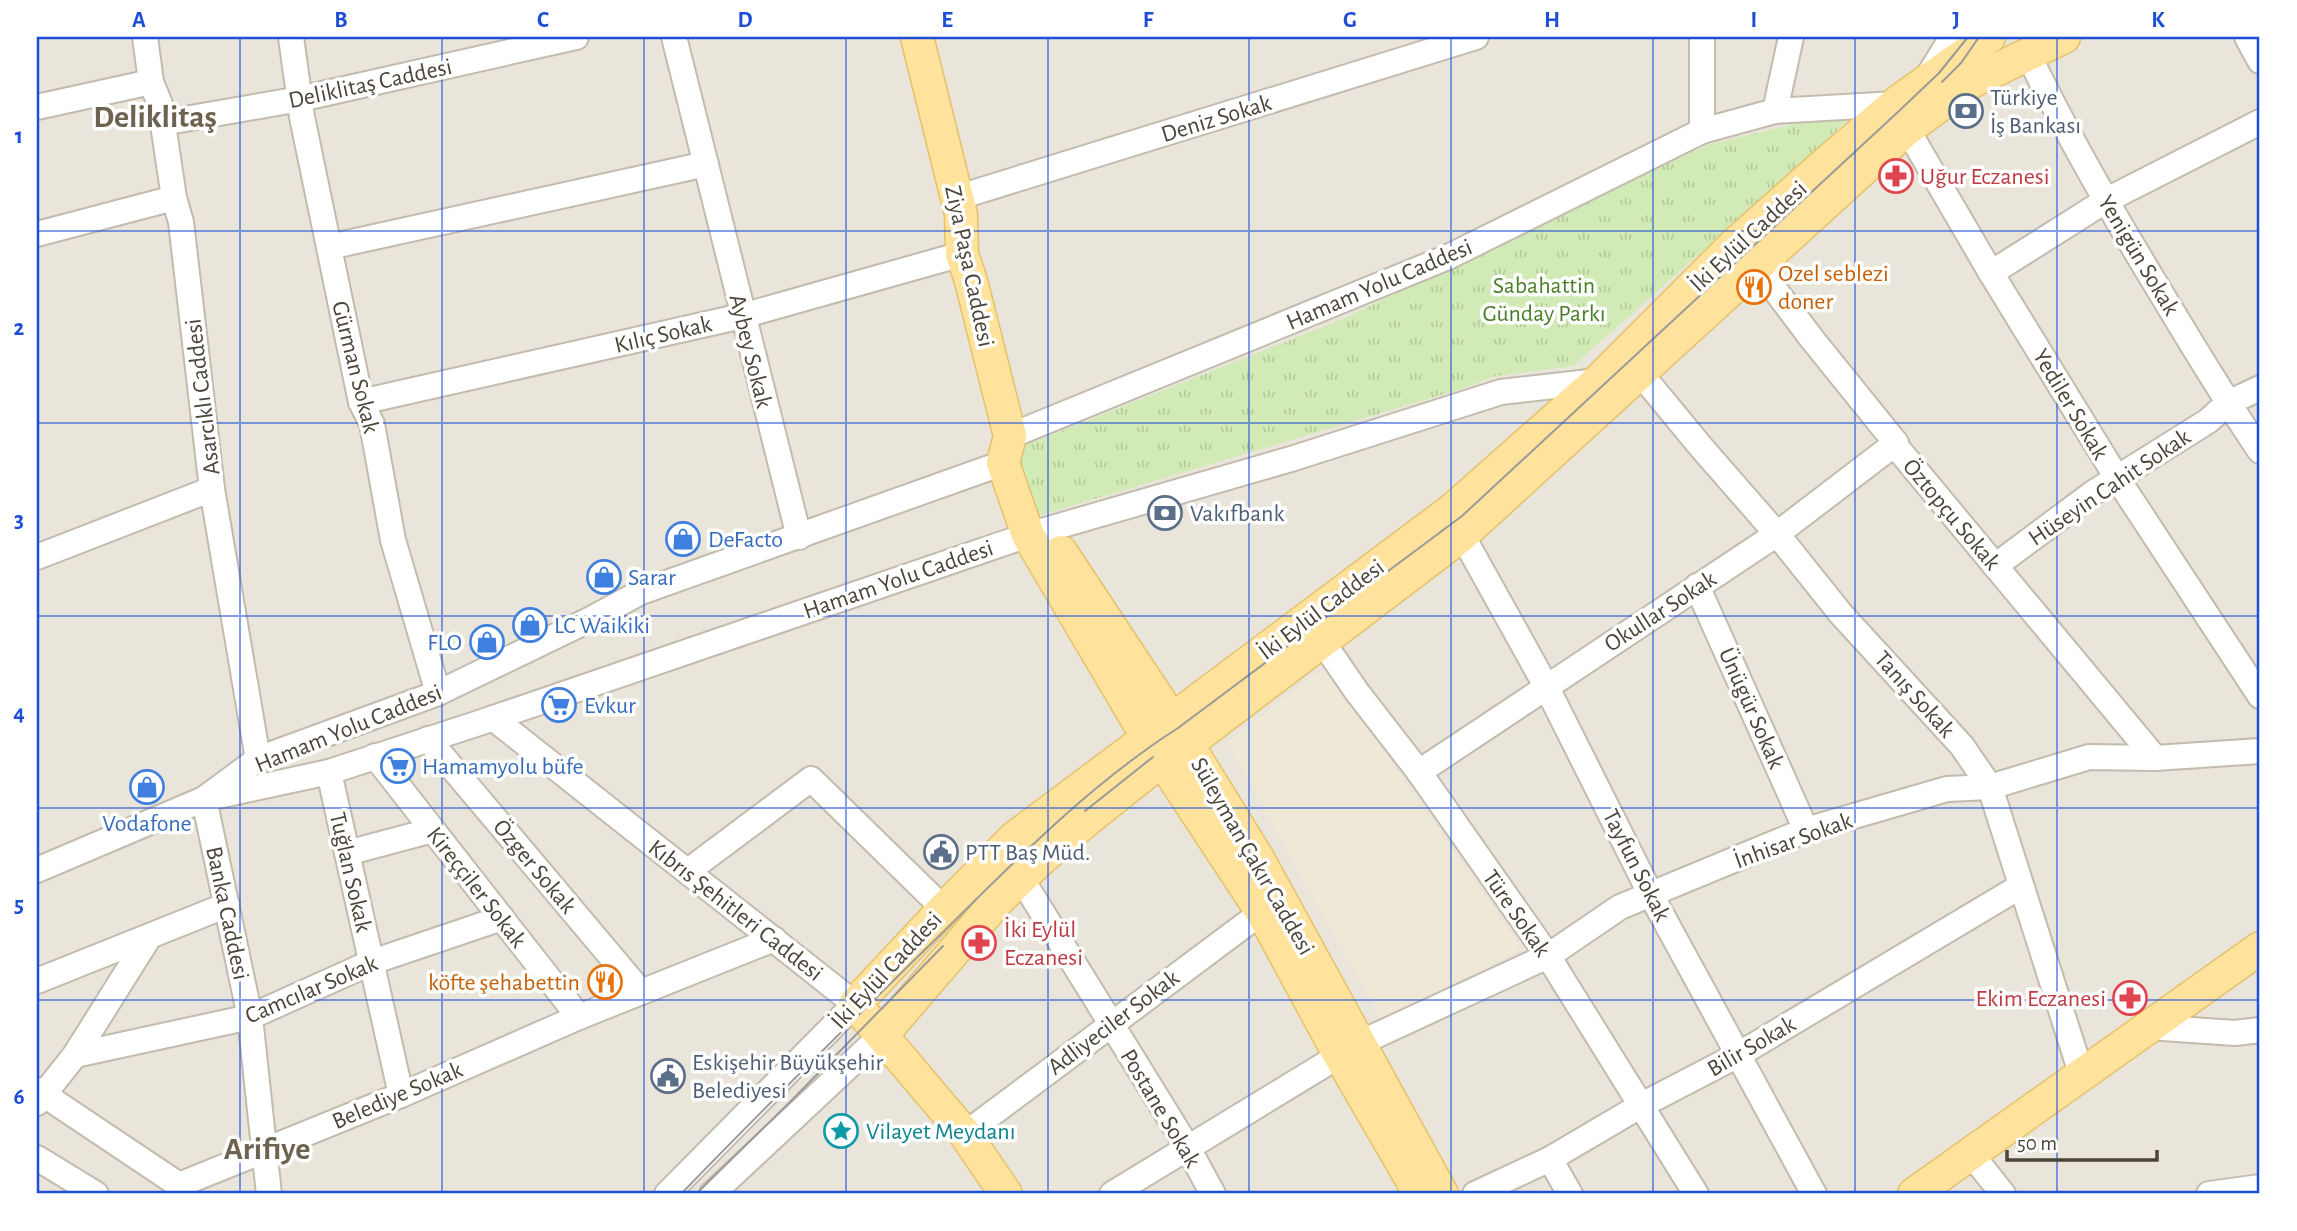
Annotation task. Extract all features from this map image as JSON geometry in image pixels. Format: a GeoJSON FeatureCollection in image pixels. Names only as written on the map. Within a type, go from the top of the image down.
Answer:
{"type":"FeatureCollection","features":[{"type":"Feature","properties":{"kind":"main road","name":"Ziya Paşa Caddesi"},"geometry":{"type":"LineString","coordinates":[[917,37],[961,214],[962,254],[971,281],[1006,449],[1037,532],[1167,741]]}},
{"type":"Feature","properties":{"kind":"main road","name":"İki Eylül Caddesi"},"geometry":{"type":"LineString","coordinates":[[855,1004],[1014,838],[1322,641],[1462,535],[1757,266],[1902,117],[1923,84],[1989,37]]}},
{"type":"Feature","properties":{"kind":"main road","name":"İki Eylül Caddesi"},"geometry":{"type":"LineString","coordinates":[[882,1035],[998,900],[1167,741],[1452,510],[1598,381],[1734,245],[1902,117],[2064,37]]}},
{"type":"Feature","properties":{"kind":"main road","name":"Süleyman Çakır Caddesi"},"geometry":{"type":"LineString","coordinates":[[1167,741],[1262,912],[1442,1194]]}},
{"type":"Feature","properties":{"kind":"main road","name":"Süleyman Çakır Caddesi"},"geometry":{"type":"LineString","coordinates":[[1167,741],[1257,857],[1420,1194]]}},
{"type":"Feature","properties":{"kind":"main road"},"geometry":{"type":"LineString","coordinates":[[1914,1194],[2260,948]]}},
{"type":"Feature","properties":{"kind":"main road","name":"Kıbrıs Şehitleri Caddesi"},"geometry":{"type":"LineString","coordinates":[[855,1004],[965,1134],[1006,1194]]}},
{"type":"Feature","properties":{"kind":"street","name":"Asarcıklı Caddesi"},"geometry":{"type":"LineString","coordinates":[[145,37],[151,82],[160,104],[174,198],[181,222],[212,489],[258,759]]}},
{"type":"Feature","properties":{"kind":"street","name":"Gürman Sokak"},"geometry":{"type":"LineString","coordinates":[[291,37],[300,99],[361,402],[372,424],[393,540],[438,693]]}},
{"type":"Feature","properties":{"kind":"street","name":"Deliklitaş Caddesi"},"geometry":{"type":"LineString","coordinates":[[162,124],[300,99],[576,37]]}},
{"type":"Feature","properties":{"kind":"street","name":"Aybey Sokak"},"geometry":{"type":"LineString","coordinates":[[674,37],[799,537]]}},
{"type":"Feature","properties":{"kind":"street","name":"Deniz Sokak"},"geometry":{"type":"LineString","coordinates":[[956,198],[1476,37]]}},
{"type":"Feature","properties":{"kind":"street"},"geometry":{"type":"LineString","coordinates":[[1702,37],[1702,131]]}},
{"type":"Feature","properties":{"kind":"street"},"geometry":{"type":"LineString","coordinates":[[1775,111],[1791,37]]}},
{"type":"Feature","properties":{"kind":"street"},"geometry":{"type":"LineString","coordinates":[[1923,84],[1952,37]]}},
{"type":"Feature","properties":{"kind":"street"},"geometry":{"type":"LineString","coordinates":[[2247,37],[2260,61]]}},
{"type":"Feature","properties":{"kind":"street","name":"Yenigün Sokak"},"geometry":{"type":"LineString","coordinates":[[2028,54],[2058,116],[2105,201],[2260,451]]}},
{"type":"Feature","properties":{"kind":"street"},"geometry":{"type":"LineString","coordinates":[[37,107],[151,82]]}},
{"type":"Feature","properties":{"kind":"street","name":"Hamam Yolu Caddesi"},"geometry":{"type":"LineString","coordinates":[[204,799],[258,759],[438,693],[641,592],[799,537],[1448,257],[1702,131],[1775,111],[1902,117]]}},
{"type":"Feature","properties":{"kind":"street","name":"Yediler Sokak"},"geometry":{"type":"LineString","coordinates":[[1902,117],[1991,272],[2117,478],[2260,696]]}},
{"type":"Feature","properties":{"kind":"street"},"geometry":{"type":"LineString","coordinates":[[1991,272],[2105,201],[2260,122]]}},
{"type":"Feature","properties":{"kind":"street"},"geometry":{"type":"LineString","coordinates":[[329,247],[706,164]]}},
{"type":"Feature","properties":{"kind":"street"},"geometry":{"type":"LineString","coordinates":[[37,234],[174,198]]}},
{"type":"Feature","properties":{"kind":"street","name":"Kılıç Sokak"},"geometry":{"type":"LineString","coordinates":[[361,402],[742,316],[962,254]]}},
{"type":"Feature","properties":{"kind":"street","name":"Öztopçu Sokak"},"geometry":{"type":"LineString","coordinates":[[1757,266],[1896,443],[1894,444],[2155,758]]}},
{"type":"Feature","properties":{"kind":"street","name":"Tanış Sokak"},"geometry":{"type":"LineString","coordinates":[[1640,373],[1841,614],[1962,746],[1990,787],[2082,1076]]}},
{"type":"Feature","properties":{"kind":"street","name":"Hamam Yolu Caddesi"},"geometry":{"type":"LineString","coordinates":[[37,868],[204,799],[329,772],[1037,532],[1291,459],[1501,393],[1598,381]]}},
{"type":"Feature","properties":{"kind":"street","name":"Hüseyin Cahit Sokak"},"geometry":{"type":"LineString","coordinates":[[1995,566],[2093,493],[2208,421],[2228,403],[2260,388]]}},
{"type":"Feature","properties":{"kind":"street","name":"Okullar Sokak"},"geometry":{"type":"LineString","coordinates":[[1419,772],[1777,534],[1896,443]]}},
{"type":"Feature","properties":{"kind":"street"},"geometry":{"type":"LineString","coordinates":[[37,557],[212,489]]}},
{"type":"Feature","properties":{"kind":"street","name":"Tayfun Sokak"},"geometry":{"type":"LineString","coordinates":[[1462,535],[1546,686],[1651,895],[1814,1194]]}},
{"type":"Feature","properties":{"kind":"street","name":"Ünügür Sokak"},"geometry":{"type":"LineString","coordinates":[[1698,586],[1806,830]]}},
{"type":"Feature","properties":{"kind":"street","name":"Türe Sokak"},"geometry":{"type":"LineString","coordinates":[[1322,641],[1357,692],[1419,772],[1548,956],[1696,1194]]}},
{"type":"Feature","properties":{"kind":"street","name":"Kıbrıs Şehitleri Caddesi"},"geometry":{"type":"LineString","coordinates":[[493,718],[855,1004]]}},
{"type":"Feature","properties":{"kind":"street","name":"Özger Sokak"},"geometry":{"type":"LineString","coordinates":[[428,739],[641,992]]}},
{"type":"Feature","properties":{"kind":"street","name":"İnhisar Sokak"},"geometry":{"type":"LineString","coordinates":[[1112,1194],[1350,1050],[1548,956],[1620,907],[1806,830],[1947,789],[1990,787],[2089,757],[2155,758],[2260,751]]}},
{"type":"Feature","properties":{"kind":"street","name":"Kireççiler Sokak"},"geometry":{"type":"LineString","coordinates":[[375,757],[579,1017]]}},
{"type":"Feature","properties":{"kind":"street","name":"Tuğlan Sokak"},"geometry":{"type":"LineString","coordinates":[[329,772],[401,1095]]}},
{"type":"Feature","properties":{"kind":"street"},"geometry":{"type":"LineString","coordinates":[[688,871],[811,779],[944,909]]}},
{"type":"Feature","properties":{"kind":"street","name":"Banka Caddesi"},"geometry":{"type":"LineString","coordinates":[[204,799],[250,1017],[269,1194]]}},
{"type":"Feature","properties":{"kind":"street"},"geometry":{"type":"LineString","coordinates":[[347,853],[433,830]]}},
{"type":"Feature","properties":{"kind":"street","name":"Postane Sokak"},"geometry":{"type":"LineString","coordinates":[[1021,878],[1188,1148],[1213,1194]]}},
{"type":"Feature","properties":{"kind":"street","name":"Bilir Sokak"},"geometry":{"type":"LineString","coordinates":[[1475,1194],[1550,1159],[1640,1106],[1738,1055],[2021,886]]}},
{"type":"Feature","properties":{"kind":"street"},"geometry":{"type":"LineString","coordinates":[[37,981],[227,905]]}},
{"type":"Feature","properties":{"kind":"street","name":"Adliyeciler Sokak"},"geometry":{"type":"LineString","coordinates":[[965,1134],[1262,912]]}},
{"type":"Feature","properties":{"kind":"street","name":"Camcılar Sokak"},"geometry":{"type":"LineString","coordinates":[[75,1055],[250,1017],[372,962],[502,918]]}},
{"type":"Feature","properties":{"kind":"street"},"geometry":{"type":"LineString","coordinates":[[39,1095],[75,1055],[149,937]]}},
{"type":"Feature","properties":{"kind":"street","name":"Belediye Sokak"},"geometry":{"type":"LineString","coordinates":[[39,1095],[176,1190],[265,1149],[401,1095],[579,1017],[774,939]]}},
{"type":"Feature","properties":{"kind":"street","name":"İki Eylül Caddesi"},"geometry":{"type":"LineString","coordinates":[[667,1194],[855,1004]]}},
{"type":"Feature","properties":{"kind":"street"},"geometry":{"type":"LineString","coordinates":[[2148,1027],[2235,1033],[2260,1030]]}},
{"type":"Feature","properties":{"kind":"street","name":"İki Eylül Caddesi"},"geometry":{"type":"LineString","coordinates":[[712,1194],[882,1035]]}},
{"type":"Feature","properties":{"kind":"street"},"geometry":{"type":"LineString","coordinates":[[1971,1154],[2003,1194]]}},
{"type":"Feature","properties":{"kind":"street"},"geometry":{"type":"LineString","coordinates":[[37,1158],[96,1194]]}},
{"type":"Feature","properties":{"kind":"street"},"geometry":{"type":"LineString","coordinates":[[1550,1159],[1570,1194]]}},
{"type":"Feature","properties":{"kind":"street"},"geometry":{"type":"LineString","coordinates":[[2209,1194],[2260,1187]]}},
{"type":"Feature","properties":{"kind":"shaded area"},"geometry":{"type":"Polygon","coordinates":[[[37,37],[2260,37],[2260,1194],[37,1194],[37,37]]]}},
{"type":"Feature","properties":{"kind":"shaded area"},"geometry":{"type":"Polygon","coordinates":[[[1325,668],[1522,949],[1382,1020],[1227,742],[1325,668]]]}},
{"type":"Feature","properties":{"kind":"green space","name":"Sabahattin Günday Parkı"},"geometry":{"type":"Polygon","coordinates":[[[1858,109],[1822,145],[1573,366],[1496,376],[1461,389],[1034,517],[1019,465],[1026,445],[1343,319],[1707,145],[1858,109]]]}},
{"type":"Feature","properties":{"kind":"tram line"},"geometry":{"type":"LineString","coordinates":[[681,1194],[842,1031],[1054,825],[1145,750],[1462,516],[1899,111],[1939,73],[1968,37]]}},
{"type":"Feature","properties":{"kind":"tram line"},"geometry":{"type":"LineString","coordinates":[[1942,82],[1961,63],[1979,37]]}},
{"type":"Feature","properties":{"kind":"tram line"},"geometry":{"type":"LineString","coordinates":[[1085,811],[1153,757]]}},
{"type":"Feature","properties":{"kind":"tram line"},"geometry":{"type":"LineString","coordinates":[[696,1194],[943,946]]}},
{"type":"Feature","properties":{"kind":"place","name":"Türkiye İş Bankası"},"geometry":{"type":"Point","coordinates":[1966,111]}},
{"type":"Feature","properties":{"kind":"place","name":"Uğur Eczanesi"},"geometry":{"type":"Point","coordinates":[1896,176]}},
{"type":"Feature","properties":{"kind":"place","name":"Ozel seblezi doner"},"geometry":{"type":"Point","coordinates":[1754,287]}},
{"type":"Feature","properties":{"kind":"place","name":"Vakıfbank"},"geometry":{"type":"Point","coordinates":[1165,513]}},
{"type":"Feature","properties":{"kind":"place","name":"DeFacto"},"geometry":{"type":"Point","coordinates":[683,539]}},
{"type":"Feature","properties":{"kind":"place","name":"Sarar"},"geometry":{"type":"Point","coordinates":[604,577]}},
{"type":"Feature","properties":{"kind":"place","name":"LC Waikiki"},"geometry":{"type":"Point","coordinates":[530,625]}},
{"type":"Feature","properties":{"kind":"place","name":"FLO"},"geometry":{"type":"Point","coordinates":[487,642]}},
{"type":"Feature","properties":{"kind":"place","name":"Evkur"},"geometry":{"type":"Point","coordinates":[559,705]}},
{"type":"Feature","properties":{"kind":"place","name":"Hamamyolu büfe"},"geometry":{"type":"Point","coordinates":[398,766]}},
{"type":"Feature","properties":{"kind":"place","name":"Vodafone"},"geometry":{"type":"Point","coordinates":[147,787]}},
{"type":"Feature","properties":{"kind":"place","name":"PTT Baş Müd."},"geometry":{"type":"Point","coordinates":[941,852]}},
{"type":"Feature","properties":{"kind":"place","name":"İki Eylül Eczanesi"},"geometry":{"type":"Point","coordinates":[979,943]}},
{"type":"Feature","properties":{"kind":"place","name":"köfte şehabettin"},"geometry":{"type":"Point","coordinates":[605,982]}},
{"type":"Feature","properties":{"kind":"place","name":"Ekim Eczanesi"},"geometry":{"type":"Point","coordinates":[2130,998]}},
{"type":"Feature","properties":{"kind":"place","name":"Eskişehir Büyükşehir Belediyesi"},"geometry":{"type":"Point","coordinates":[668,1076]}},
{"type":"Feature","properties":{"kind":"place","name":"Vilayet Meydanı"},"geometry":{"type":"Point","coordinates":[841,1131]}},
{"type":"Feature","properties":{"kind":"district","name":"Deliklitaş"},"geometry":{"type":"Point","coordinates":[155,116]}},
{"type":"Feature","properties":{"kind":"district","name":"Arifiye"},"geometry":{"type":"Point","coordinates":[267,1148]}}]}
